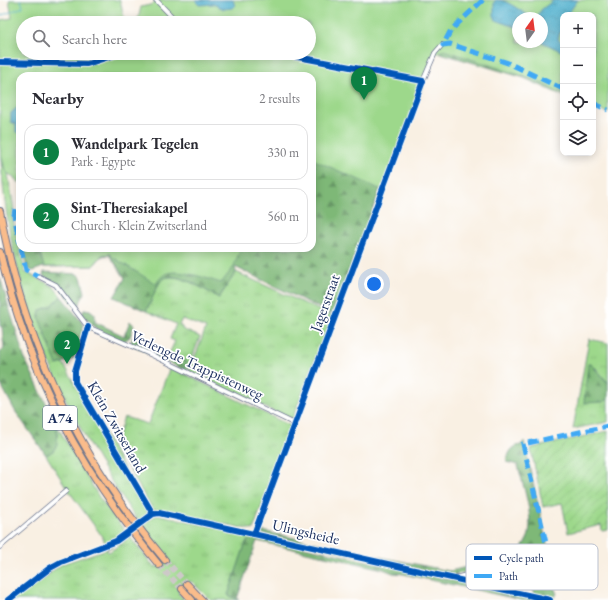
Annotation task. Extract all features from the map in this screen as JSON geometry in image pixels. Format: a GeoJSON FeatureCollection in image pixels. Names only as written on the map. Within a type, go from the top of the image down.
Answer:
{"type":"FeatureCollection","features":[{"type":"Feature","properties":{"kind":"highway","name":"A74"},"geometry":{"type":"LineString","coordinates":[[0,211],[20,300],[32,334],[58,397],[80,441],[105,482],[164,560]]}},
{"type":"Feature","properties":{"kind":"highway","name":"A74"},"geometry":{"type":"LineString","coordinates":[[0,252],[23,333],[51,401],[72,443],[121,517],[159,565]]}},
{"type":"Feature","properties":{"kind":"highway"},"geometry":{"type":"LineString","coordinates":[[187,584],[202,600]]}},
{"type":"Feature","properties":{"kind":"highway"},"geometry":{"type":"LineString","coordinates":[[182,589],[192,600]]}},
{"type":"Feature","properties":{"kind":"street"},"geometry":{"type":"LineString","coordinates":[[156,0],[171,16]]}},
{"type":"Feature","properties":{"kind":"street"},"geometry":{"type":"LineString","coordinates":[[313,60],[423,81],[435,52],[442,45]]}},
{"type":"Feature","properties":{"kind":"street"},"geometry":{"type":"LineString","coordinates":[[38,276],[56,285],[88,327]]}},
{"type":"Feature","properties":{"kind":"street","name":"Verlengde Trappistenweg"},"geometry":{"type":"LineString","coordinates":[[88,327],[154,356],[295,424],[254,534]]}},
{"type":"Feature","properties":{"kind":"street","name":"Klein Zwitserland"},"geometry":{"type":"LineString","coordinates":[[88,327],[75,371],[75,382],[153,514]]}},
{"type":"Feature","properties":{"kind":"street"},"geometry":{"type":"LineString","coordinates":[[0,547],[66,492]]}},
{"type":"Feature","properties":{"kind":"street","name":"Ulingsheide"},"geometry":{"type":"LineString","coordinates":[[153,514],[159,513],[466,581]]}},
{"type":"Feature","properties":{"kind":"street"},"geometry":{"type":"LineString","coordinates":[[8,600],[61,562],[106,546],[126,535],[153,514]]}},
{"type":"Feature","properties":{"kind":"street"},"geometry":{"type":"LineString","coordinates":[[454,578],[466,575]]}},
{"type":"Feature","properties":{"kind":"street","name":"Ulingsheide"},"geometry":{"type":"LineString","coordinates":[[506,590],[550,600]]}},
{"type":"Feature","properties":{"kind":"green space"},"geometry":{"type":"Polygon","coordinates":[[[9,0],[120,0],[124,16],[16,16],[16,60],[316,60],[316,16],[139,16],[141,7],[154,4],[155,0],[608,0],[608,113],[596,107],[596,12],[560,12],[560,92],[532,79],[444,50],[435,54],[382,190],[316,161],[316,72],[16,72],[16,180],[5,171],[0,148],[0,20],[12,18],[9,0]]]}},
{"type":"Feature","properties":{"kind":"green space"},"geometry":{"type":"Polygon","coordinates":[[[448,47],[560,90],[560,95],[524,78],[437,52],[448,47]]]}},
{"type":"Feature","properties":{"kind":"green space"},"geometry":{"type":"Polygon","coordinates":[[[316,76],[421,85],[332,314],[235,267],[236,272],[219,298],[189,281],[172,277],[165,278],[158,285],[146,311],[114,297],[125,278],[109,255],[102,256],[93,266],[43,267],[33,271],[27,269],[23,252],[316,252],[316,76]]]}},
{"type":"Feature","properties":{"kind":"green space"},"geometry":{"type":"Polygon","coordinates":[[[0,128],[14,209],[12,216],[16,233],[16,252],[20,252],[25,272],[53,286],[61,296],[52,306],[40,310],[58,365],[63,363],[148,510],[147,515],[141,520],[139,519],[138,521],[109,477],[82,431],[58,383],[38,335],[22,285],[10,233],[3,181],[0,128]]]}},
{"type":"Feature","properties":{"kind":"green space"},"geometry":{"type":"Polygon","coordinates":[[[40,252],[239,252],[233,268],[221,283],[194,275],[173,272],[164,275],[156,284],[110,254],[102,255],[93,266],[44,267],[40,252]]]}},
{"type":"Feature","properties":{"kind":"green space"},"geometry":{"type":"Polygon","coordinates":[[[44,272],[77,274],[81,277],[85,293],[77,308],[56,283],[43,276],[44,272]]]}},
{"type":"Feature","properties":{"kind":"green space"},"geometry":{"type":"Polygon","coordinates":[[[236,272],[332,316],[292,420],[189,372],[206,328],[182,319],[179,325],[182,329],[200,337],[187,371],[184,370],[187,362],[169,354],[175,341],[170,339],[176,324],[146,311],[158,285],[165,278],[180,278],[189,281],[219,298],[236,272]]]}},
{"type":"Feature","properties":{"kind":"green space"},"geometry":{"type":"Polygon","coordinates":[[[0,277],[24,357],[57,426],[57,445],[53,451],[46,455],[15,411],[0,383],[0,352],[4,349],[2,327],[0,326],[0,277]]]}},
{"type":"Feature","properties":{"kind":"green space"},"geometry":{"type":"Polygon","coordinates":[[[61,296],[84,325],[74,358],[57,365],[39,318],[40,310],[52,306],[61,296]]]}},
{"type":"Feature","properties":{"kind":"green space"},"geometry":{"type":"Polygon","coordinates":[[[85,309],[90,310],[95,314],[95,322],[124,336],[130,321],[134,325],[130,337],[123,342],[95,328],[81,314],[85,309]]]}},
{"type":"Feature","properties":{"kind":"green space"},"geometry":{"type":"Polygon","coordinates":[[[133,337],[187,362],[184,370],[130,344],[133,337]]]}},
{"type":"Feature","properties":{"kind":"green space"},"geometry":{"type":"Polygon","coordinates":[[[589,339],[608,343],[608,383],[595,367],[603,402],[608,399],[608,422],[573,429],[589,339]]]}},
{"type":"Feature","properties":{"kind":"green space"},"geometry":{"type":"Polygon","coordinates":[[[588,364],[591,364],[608,383],[608,399],[603,402],[584,403],[588,364]]]}},
{"type":"Feature","properties":{"kind":"green space"},"geometry":{"type":"Polygon","coordinates":[[[170,367],[291,426],[253,530],[152,509],[115,444],[124,417],[148,424],[170,367]]]}},
{"type":"Feature","properties":{"kind":"green space"},"geometry":{"type":"Polygon","coordinates":[[[57,426],[99,497],[125,531],[106,544],[68,490],[46,455],[55,447],[57,439],[57,426]]]}},
{"type":"Feature","properties":{"kind":"green space"},"geometry":{"type":"Polygon","coordinates":[[[608,431],[608,530],[602,531],[601,525],[568,533],[562,503],[543,507],[531,450],[532,448],[608,431]]]}},
{"type":"Feature","properties":{"kind":"green space"},"geometry":{"type":"Polygon","coordinates":[[[524,441],[547,544],[524,544],[529,534],[530,526],[529,508],[518,465],[506,462],[511,450],[521,445],[524,441]]]}},
{"type":"Feature","properties":{"kind":"green space"},"geometry":{"type":"Polygon","coordinates":[[[161,515],[255,536],[228,595],[239,600],[210,600],[191,581],[178,593],[185,600],[11,600],[62,564],[104,550],[124,538],[125,539],[106,550],[109,552],[123,543],[129,536],[155,568],[168,557],[142,526],[154,516],[161,515]]]}},
{"type":"Feature","properties":{"kind":"green space"},"geometry":{"type":"Polygon","coordinates":[[[258,530],[370,555],[450,571],[466,567],[466,572],[449,576],[258,533],[258,530]]]}},
{"type":"Feature","properties":{"kind":"green space"},"geometry":{"type":"Polygon","coordinates":[[[255,536],[466,583],[466,588],[393,573],[383,569],[257,541],[237,599],[228,595],[246,542],[255,536]]]}},
{"type":"Feature","properties":{"kind":"green space"},"geometry":{"type":"Polygon","coordinates":[[[466,575],[466,579],[462,578],[462,576],[466,575]]]}},
{"type":"Feature","properties":{"kind":"green space"},"geometry":{"type":"Polygon","coordinates":[[[476,590],[497,590],[542,600],[522,600],[476,590]]]}},
{"type":"Feature","properties":{"kind":"green space"},"geometry":{"type":"Polygon","coordinates":[[[534,590],[555,590],[557,594],[553,599],[535,595],[534,590]]]}},
{"type":"Feature","properties":{"kind":"water"},"geometry":{"type":"Polygon","coordinates":[[[195,0],[233,0],[235,6],[224,9],[213,4],[200,5],[195,0]]]}},
{"type":"Feature","properties":{"kind":"water"},"geometry":{"type":"Polygon","coordinates":[[[496,0],[506,2],[522,12],[512,12],[512,26],[496,20],[494,15],[494,2],[496,0]]]}},
{"type":"Feature","properties":{"kind":"water"},"geometry":{"type":"Polygon","coordinates":[[[554,0],[578,0],[569,12],[560,12],[560,32],[558,39],[560,41],[560,51],[548,45],[548,12],[540,12],[554,0]]]}},
{"type":"Feature","properties":{"kind":"water"},"geometry":{"type":"Polygon","coordinates":[[[16,109],[16,124],[11,122],[11,113],[16,109]]]}},
{"type":"Feature","properties":{"kind":"waterway"},"geometry":{"type":"LineString","coordinates":[[0,16],[23,7],[21,0]]}},
{"type":"Feature","properties":{"kind":"tunnel"},"geometry":{"type":"LineString","coordinates":[[165,560],[187,584]]}},
{"type":"Feature","properties":{"kind":"tunnel"},"geometry":{"type":"LineString","coordinates":[[159,565],[182,589]]}},
{"type":"Feature","properties":{"kind":"marked path"},"geometry":{"type":"LineString","coordinates":[[483,0],[451,30],[443,45],[450,44],[508,63],[560,88]]}},
{"type":"Feature","properties":{"kind":"marked path"},"geometry":{"type":"LineString","coordinates":[[596,104],[608,110]]}},
{"type":"Feature","properties":{"kind":"marked path"},"geometry":{"type":"LineString","coordinates":[[15,209],[14,215],[16,225]]}},
{"type":"Feature","properties":{"kind":"marked path"},"geometry":{"type":"LineString","coordinates":[[22,252],[26,270],[38,276]]}},
{"type":"Feature","properties":{"kind":"marked path"},"geometry":{"type":"LineString","coordinates":[[546,544],[523,444],[608,426]]}},
{"type":"Feature","properties":{"kind":"cycle path"},"geometry":{"type":"LineString","coordinates":[[0,62],[87,64],[99,60]]}},
{"type":"Feature","properties":{"kind":"cycle path"},"geometry":{"type":"LineString","coordinates":[[314,60],[423,81]]}},
{"type":"Feature","properties":{"kind":"cycle path","name":"Jagerstraat"},"geometry":{"type":"LineString","coordinates":[[254,534],[423,81]]}},
{"type":"Feature","properties":{"kind":"cycle path"},"geometry":{"type":"LineString","coordinates":[[88,327],[75,371],[75,382],[153,514]]}},
{"type":"Feature","properties":{"kind":"cycle path"},"geometry":{"type":"LineString","coordinates":[[8,600],[50,568],[61,562],[116,541],[153,514],[159,513],[466,581]]}},
{"type":"Feature","properties":{"kind":"cycle path"},"geometry":{"type":"LineString","coordinates":[[505,590],[550,600]]}},
{"type":"Feature","properties":{"kind":"place","name":"Wandelpark Tegelen"},"geometry":{"type":"Point","coordinates":[364,100]}},
{"type":"Feature","properties":{"kind":"place","name":"Sint-Theresiakapel"},"geometry":{"type":"Point","coordinates":[67,364]}}]}
